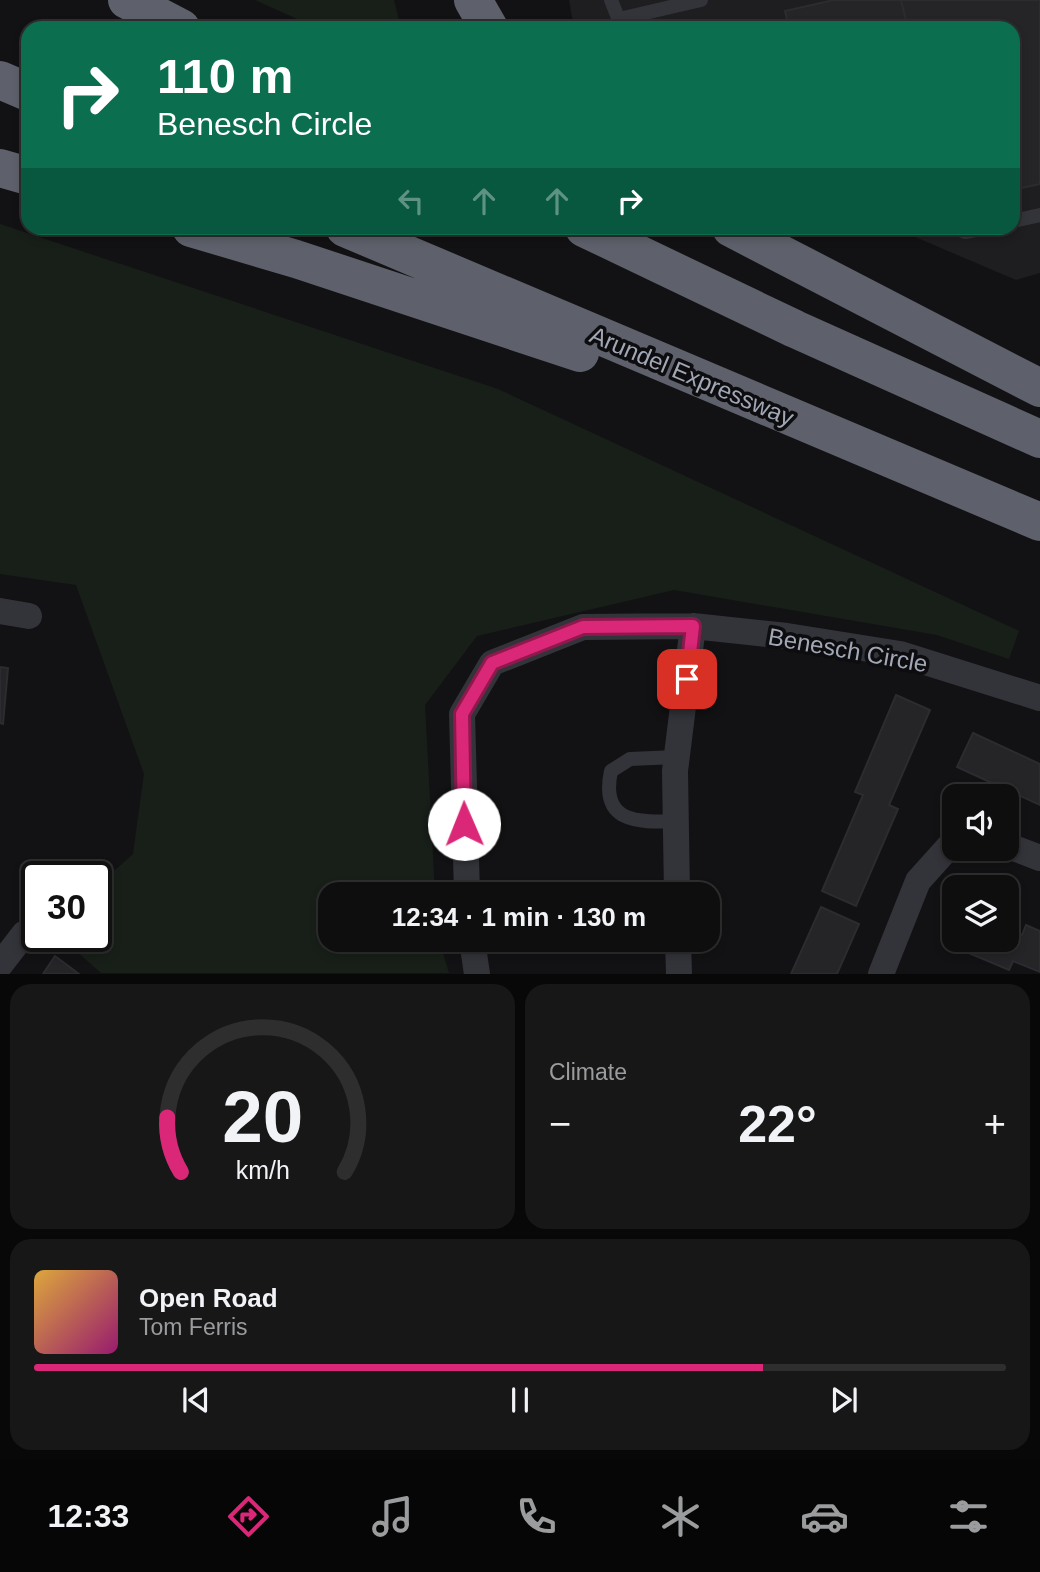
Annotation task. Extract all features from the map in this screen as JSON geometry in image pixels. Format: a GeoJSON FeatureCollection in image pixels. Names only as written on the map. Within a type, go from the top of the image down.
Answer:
{"type":"FeatureCollection","features":[{"type":"Feature","properties":{"kind":"highway"},"geometry":{"type":"LineString","coordinates":[[127,0],[168,21]]}},
{"type":"Feature","properties":{"kind":"highway"},"geometry":{"type":"LineString","coordinates":[[474,0],[485,21]]}},
{"type":"Feature","properties":{"kind":"highway"},"geometry":{"type":"LineString","coordinates":[[0,80],[21,89]]}},
{"type":"Feature","properties":{"kind":"highway"},"geometry":{"type":"LineString","coordinates":[[0,168],[21,174]]}},
{"type":"Feature","properties":{"kind":"highway"},"geometry":{"type":"LineString","coordinates":[[215,235],[296,259],[852,443]]}},
{"type":"Feature","properties":{"kind":"highway","name":"Arundel Expressway"},"geometry":{"type":"LineString","coordinates":[[362,235],[1040,522]]}},
{"type":"Feature","properties":{"kind":"highway"},"geometry":{"type":"LineString","coordinates":[[599,235],[795,329],[1040,439]]}},
{"type":"Feature","properties":{"kind":"highway"},"geometry":{"type":"LineString","coordinates":[[745,235],[1040,388]]}},
{"type":"Feature","properties":{"kind":"street"},"geometry":{"type":"LineString","coordinates":[[0,611],[29,616]]}},
{"type":"Feature","properties":{"kind":"street"},"geometry":{"type":"LineString","coordinates":[[677,882],[676,757],[693,626]]}},
{"type":"Feature","properties":{"kind":"street","name":"Benesch Circle"},"geometry":{"type":"LineString","coordinates":[[467,882],[462,714],[492,663],[583,627],[693,626],[787,636],[900,654],[1040,698]]}},
{"type":"Feature","properties":{"kind":"street"},"geometry":{"type":"LineString","coordinates":[[1019,850],[1040,858]]}},
{"type":"Feature","properties":{"kind":"street"},"geometry":{"type":"LineString","coordinates":[[881,974],[918,881],[942,854]]}},
{"type":"Feature","properties":{"kind":"street"},"geometry":{"type":"LineString","coordinates":[[0,965],[21,938]]}},
{"type":"Feature","properties":{"kind":"street"},"geometry":{"type":"LineString","coordinates":[[474,952],[477,974]]}},
{"type":"Feature","properties":{"kind":"street"},"geometry":{"type":"LineString","coordinates":[[678,952],[679,974]]}},
{"type":"Feature","properties":{"kind":"lane"},"geometry":{"type":"LineString","coordinates":[[611,0],[620,21]]}},
{"type":"Feature","properties":{"kind":"lane"},"geometry":{"type":"LineString","coordinates":[[631,21],[701,0]]}},
{"type":"Feature","properties":{"kind":"lane"},"geometry":{"type":"LineString","coordinates":[[1020,219],[1040,215]]}},
{"type":"Feature","properties":{"kind":"lane"},"geometry":{"type":"LineString","coordinates":[[676,757],[629,759],[611,771],[607,790],[612,808],[628,818],[653,822],[676,821]]}},
{"type":"Feature","properties":{"kind":"shaded area"},"geometry":{"type":"Polygon","coordinates":[[[255,0],[394,0],[399,21],[302,21],[255,0]]]}},
{"type":"Feature","properties":{"kind":"shaded area"},"geometry":{"type":"Polygon","coordinates":[[[569,0],[1040,0],[1040,273],[1016,280],[910,235],[1020,235],[1020,21],[573,21],[569,0]]]}},
{"type":"Feature","properties":{"kind":"shaded area"},"geometry":{"type":"Polygon","coordinates":[[[0,224],[21,231],[21,235],[33,235],[498,389],[1019,631],[1009,659],[937,635],[674,590],[477,636],[425,705],[434,882],[318,882],[318,952],[443,952],[449,973],[101,973],[77,952],[112,952],[112,873],[133,854],[144,774],[76,585],[0,574],[0,224]]]}},
{"type":"Feature","properties":{"kind":"building"},"geometry":{"type":"Polygon","coordinates":[[[834,0],[901,0],[906,21],[787,21],[785,11],[834,0]]]}},
{"type":"Feature","properties":{"kind":"building"},"geometry":{"type":"Polygon","coordinates":[[[901,0],[1040,0],[1040,184],[1020,188],[1020,21],[906,21],[901,0]]]}},
{"type":"Feature","properties":{"kind":"building"},"geometry":{"type":"Polygon","coordinates":[[[0,667],[8,668],[3,724],[0,723],[0,667]]]}},
{"type":"Feature","properties":{"kind":"building"},"geometry":{"type":"Polygon","coordinates":[[[896,695],[930,710],[889,805],[898,809],[856,906],[822,891],[863,795],[855,792],[896,695]]]}},
{"type":"Feature","properties":{"kind":"building"},"geometry":{"type":"Polygon","coordinates":[[[973,733],[1040,764],[1040,805],[1019,795],[1019,784],[994,784],[957,767],[973,733]]]}},
{"type":"Feature","properties":{"kind":"building"},"geometry":{"type":"Polygon","coordinates":[[[821,907],[859,924],[837,974],[791,974],[821,907]]]}},
{"type":"Feature","properties":{"kind":"building"},"geometry":{"type":"Polygon","coordinates":[[[1026,925],[1040,931],[1040,972],[1013,961],[1009,970],[966,952],[1019,952],[1019,934],[1022,935],[1026,925]]]}},
{"type":"Feature","properties":{"kind":"building"},"geometry":{"type":"Polygon","coordinates":[[[55,956],[79,974],[43,974],[55,956]]]}},
{"type":"Feature","properties":{"kind":"route"},"geometry":{"type":"LineString","coordinates":[[464,824],[462,714],[492,663],[583,627],[693,626],[687,679]]}}]}
